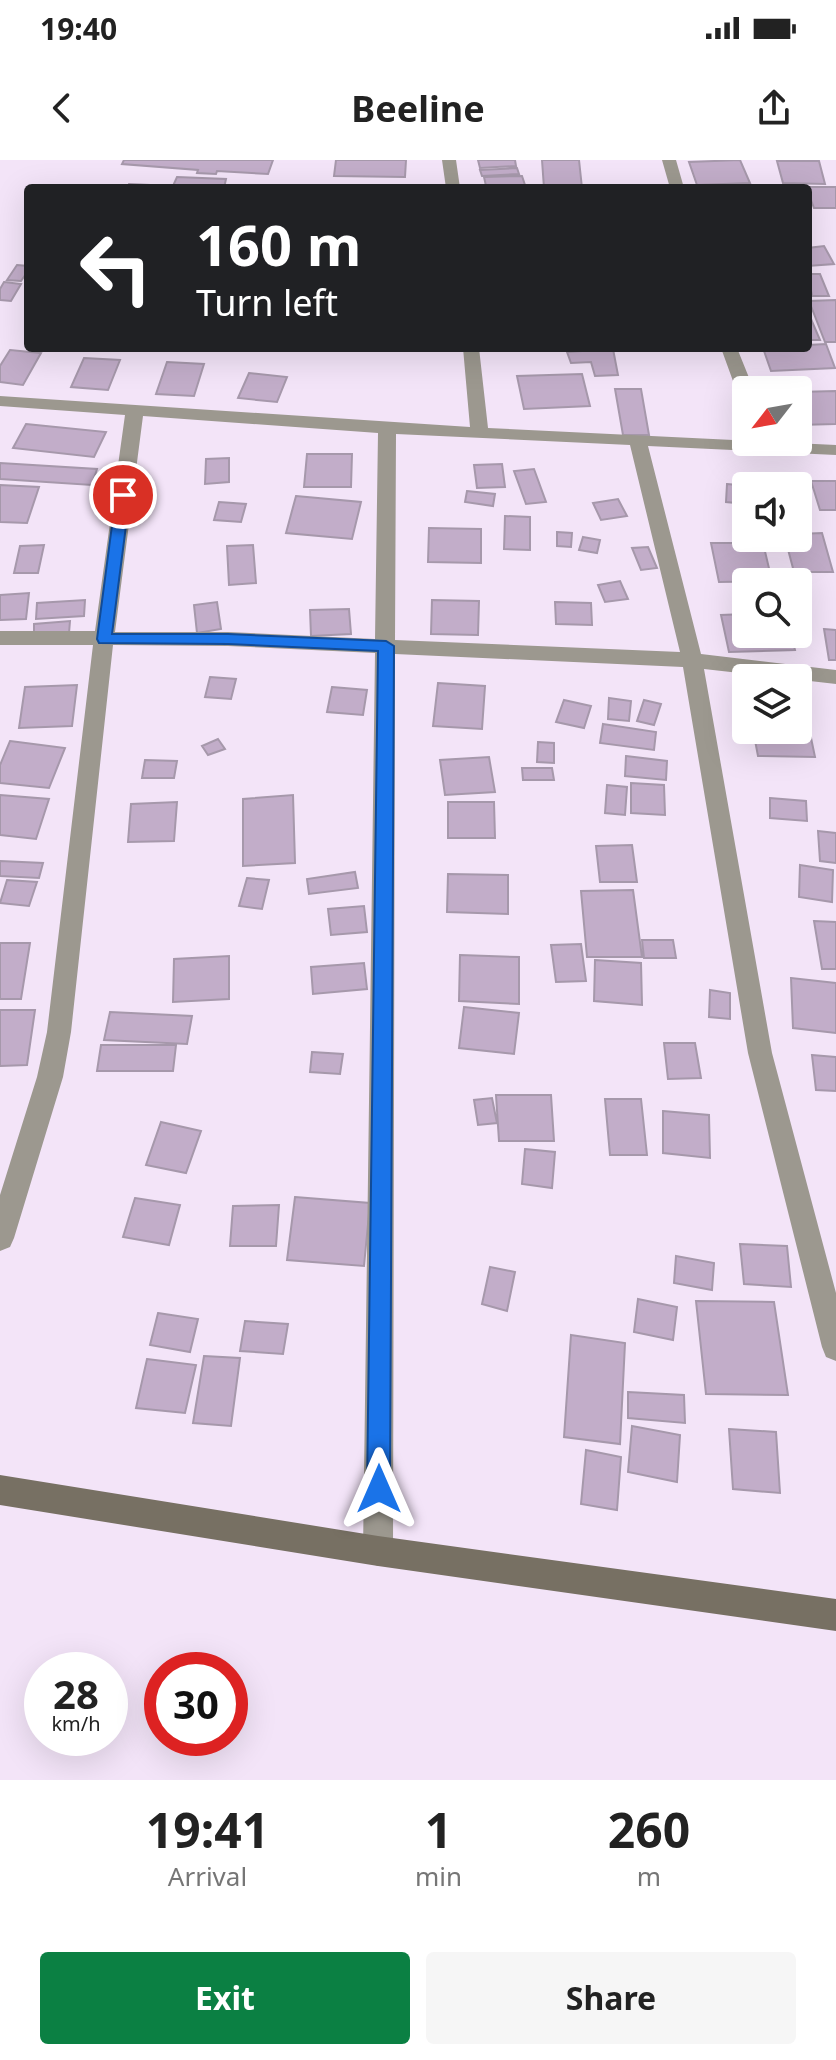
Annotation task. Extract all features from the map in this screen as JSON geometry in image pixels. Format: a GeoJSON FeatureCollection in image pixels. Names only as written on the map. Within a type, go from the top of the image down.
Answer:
{"type":"FeatureCollection","features":[{"type":"Feature","properties":{"kind":"street"},"geometry":{"type":"LineString","coordinates":[[449,160],[452,184]]}},
{"type":"Feature","properties":{"kind":"street"},"geometry":{"type":"LineString","coordinates":[[669,160],[676,184]]}},
{"type":"Feature","properties":{"kind":"street"},"geometry":{"type":"LineString","coordinates":[[471,352],[479,430]]}},
{"type":"Feature","properties":{"kind":"street"},"geometry":{"type":"LineString","coordinates":[[731,352],[740,376]]}},
{"type":"Feature","properties":{"kind":"street"},"geometry":{"type":"LineString","coordinates":[[0,401],[387,428],[732,443]]}},
{"type":"Feature","properties":{"kind":"street"},"geometry":{"type":"LineString","coordinates":[[0,1238],[50,1077],[59,1032],[104,639],[135,409]]}},
{"type":"Feature","properties":{"kind":"street"},"geometry":{"type":"LineString","coordinates":[[378,1551],[387,428]]}},
{"type":"Feature","properties":{"kind":"street"},"geometry":{"type":"LineString","coordinates":[[638,440],[692,660],[760,1053],[836,1347]]}},
{"type":"Feature","properties":{"kind":"street"},"geometry":{"type":"LineString","coordinates":[[812,448],[836,450]]}},
{"type":"Feature","properties":{"kind":"street"},"geometry":{"type":"LineString","coordinates":[[0,638],[228,639],[692,660],[836,677]]}},
{"type":"Feature","properties":{"kind":"street"},"geometry":{"type":"LineString","coordinates":[[0,1490],[378,1551],[836,1615]]}},
{"type":"Feature","properties":{"kind":"building"},"geometry":{"type":"Polygon","coordinates":[[[124,160],[273,160],[268,174],[217,171],[216,174],[122,164],[124,160]]]}},
{"type":"Feature","properties":{"kind":"building"},"geometry":{"type":"Polygon","coordinates":[[[336,160],[406,160],[405,177],[334,176],[336,160]]]}},
{"type":"Feature","properties":{"kind":"building"},"geometry":{"type":"Polygon","coordinates":[[[478,160],[515,160],[516,166],[480,168],[478,160]]]}},
{"type":"Feature","properties":{"kind":"building"},"geometry":{"type":"Polygon","coordinates":[[[542,160],[579,160],[582,184],[544,184],[542,160]]]}},
{"type":"Feature","properties":{"kind":"building"},"geometry":{"type":"Polygon","coordinates":[[[740,160],[750,183],[697,184],[689,162],[740,160]]]}},
{"type":"Feature","properties":{"kind":"building"},"geometry":{"type":"Polygon","coordinates":[[[777,161],[819,161],[825,184],[783,183],[777,161]]]}},
{"type":"Feature","properties":{"kind":"building"},"geometry":{"type":"Polygon","coordinates":[[[517,168],[519,174],[482,176],[480,170],[517,168]]]}},
{"type":"Feature","properties":{"kind":"building"},"geometry":{"type":"Polygon","coordinates":[[[522,176],[525,184],[486,184],[484,177],[522,176]]]}},
{"type":"Feature","properties":{"kind":"building"},"geometry":{"type":"Polygon","coordinates":[[[177,177],[226,179],[225,184],[174,184],[177,177]]]}},
{"type":"Feature","properties":{"kind":"building"},"geometry":{"type":"Polygon","coordinates":[[[812,187],[836,187],[836,208],[814,208],[812,187]]]}},
{"type":"Feature","properties":{"kind":"building"},"geometry":{"type":"Polygon","coordinates":[[[824,246],[834,264],[812,266],[812,248],[824,246]]]}},
{"type":"Feature","properties":{"kind":"building"},"geometry":{"type":"Polygon","coordinates":[[[17,265],[24,266],[21,281],[7,280],[17,265]]]}},
{"type":"Feature","properties":{"kind":"building"},"geometry":{"type":"Polygon","coordinates":[[[812,274],[820,274],[829,296],[812,296],[812,274]]]}},
{"type":"Feature","properties":{"kind":"building"},"geometry":{"type":"Polygon","coordinates":[[[4,282],[21,284],[11,301],[0,300],[4,282]]]}},
{"type":"Feature","properties":{"kind":"building"},"geometry":{"type":"Polygon","coordinates":[[[836,300],[836,342],[825,342],[812,301],[836,300]]]}},
{"type":"Feature","properties":{"kind":"building"},"geometry":{"type":"Polygon","coordinates":[[[812,321],[820,340],[812,340],[812,321]]]}},
{"type":"Feature","properties":{"kind":"building"},"geometry":{"type":"Polygon","coordinates":[[[826,344],[835,368],[771,371],[764,352],[812,352],[812,345],[826,344]]]}},
{"type":"Feature","properties":{"kind":"building"},"geometry":{"type":"Polygon","coordinates":[[[10,350],[41,353],[23,385],[0,382],[0,366],[10,350]]]}},
{"type":"Feature","properties":{"kind":"building"},"geometry":{"type":"Polygon","coordinates":[[[567,352],[614,352],[618,375],[595,376],[591,362],[571,363],[567,352]]]}},
{"type":"Feature","properties":{"kind":"building"},"geometry":{"type":"Polygon","coordinates":[[[84,358],[120,360],[108,390],[71,387],[84,358]]]}},
{"type":"Feature","properties":{"kind":"building"},"geometry":{"type":"Polygon","coordinates":[[[167,362],[204,364],[194,396],[156,394],[167,362]]]}},
{"type":"Feature","properties":{"kind":"building"},"geometry":{"type":"Polygon","coordinates":[[[249,373],[287,377],[277,402],[238,398],[249,373]]]}},
{"type":"Feature","properties":{"kind":"building"},"geometry":{"type":"Polygon","coordinates":[[[582,374],[590,406],[524,409],[517,376],[582,374]]]}},
{"type":"Feature","properties":{"kind":"building"},"geometry":{"type":"Polygon","coordinates":[[[615,389],[641,389],[649,435],[623,435],[615,389]]]}},
{"type":"Feature","properties":{"kind":"building"},"geometry":{"type":"Polygon","coordinates":[[[836,391],[836,424],[812,425],[812,392],[836,391]]]}},
{"type":"Feature","properties":{"kind":"building"},"geometry":{"type":"Polygon","coordinates":[[[26,424],[106,432],[94,457],[13,448],[26,424]]]}},
{"type":"Feature","properties":{"kind":"building"},"geometry":{"type":"Polygon","coordinates":[[[307,454],[352,454],[351,487],[304,487],[307,454]]]}},
{"type":"Feature","properties":{"kind":"building"},"geometry":{"type":"Polygon","coordinates":[[[229,458],[229,482],[205,484],[206,459],[229,458]]]}},
{"type":"Feature","properties":{"kind":"building"},"geometry":{"type":"Polygon","coordinates":[[[0,463],[97,469],[92,485],[0,479],[0,463]]]}},
{"type":"Feature","properties":{"kind":"building"},"geometry":{"type":"Polygon","coordinates":[[[502,464],[505,487],[477,488],[474,465],[502,464]]]}},
{"type":"Feature","properties":{"kind":"building"},"geometry":{"type":"Polygon","coordinates":[[[534,469],[546,502],[526,504],[514,471],[534,469]]]}},
{"type":"Feature","properties":{"kind":"building"},"geometry":{"type":"Polygon","coordinates":[[[812,481],[836,481],[836,510],[820,510],[812,481]]]}},
{"type":"Feature","properties":{"kind":"building"},"geometry":{"type":"Polygon","coordinates":[[[727,484],[732,484],[732,503],[726,502],[727,484]]]}},
{"type":"Feature","properties":{"kind":"building"},"geometry":{"type":"Polygon","coordinates":[[[0,485],[39,487],[27,523],[0,522],[0,485]]]}},
{"type":"Feature","properties":{"kind":"building"},"geometry":{"type":"Polygon","coordinates":[[[467,491],[495,494],[493,506],[465,502],[467,491]]]}},
{"type":"Feature","properties":{"kind":"building"},"geometry":{"type":"Polygon","coordinates":[[[296,496],[361,502],[352,539],[286,533],[296,496]]]}},
{"type":"Feature","properties":{"kind":"building"},"geometry":{"type":"Polygon","coordinates":[[[618,499],[627,516],[601,520],[593,503],[618,499]]]}},
{"type":"Feature","properties":{"kind":"building"},"geometry":{"type":"Polygon","coordinates":[[[219,502],[246,504],[241,522],[214,520],[219,502]]]}},
{"type":"Feature","properties":{"kind":"building"},"geometry":{"type":"Polygon","coordinates":[[[505,516],[530,517],[530,550],[504,549],[505,516]]]}},
{"type":"Feature","properties":{"kind":"building"},"geometry":{"type":"Polygon","coordinates":[[[429,528],[481,529],[481,563],[428,562],[429,528]]]}},
{"type":"Feature","properties":{"kind":"building"},"geometry":{"type":"Polygon","coordinates":[[[557,532],[572,533],[571,547],[557,546],[557,532]]]}},
{"type":"Feature","properties":{"kind":"building"},"geometry":{"type":"Polygon","coordinates":[[[812,533],[822,533],[833,572],[793,568],[789,552],[812,552],[812,533]]]}},
{"type":"Feature","properties":{"kind":"building"},"geometry":{"type":"Polygon","coordinates":[[[583,537],[600,540],[597,553],[579,550],[583,537]]]}},
{"type":"Feature","properties":{"kind":"building"},"geometry":{"type":"Polygon","coordinates":[[[711,543],[732,543],[732,552],[765,552],[769,568],[732,568],[732,582],[719,582],[711,543]]]}},
{"type":"Feature","properties":{"kind":"building"},"geometry":{"type":"Polygon","coordinates":[[[44,545],[38,573],[14,573],[20,546],[44,545]]]}},
{"type":"Feature","properties":{"kind":"building"},"geometry":{"type":"Polygon","coordinates":[[[253,545],[256,583],[229,585],[227,546],[253,545]]]}},
{"type":"Feature","properties":{"kind":"building"},"geometry":{"type":"Polygon","coordinates":[[[648,547],[657,568],[641,570],[632,548],[648,547]]]}},
{"type":"Feature","properties":{"kind":"building"},"geometry":{"type":"Polygon","coordinates":[[[620,581],[628,599],[605,602],[598,585],[620,581]]]}},
{"type":"Feature","properties":{"kind":"building"},"geometry":{"type":"Polygon","coordinates":[[[29,593],[26,619],[0,620],[0,595],[29,593]]]}},
{"type":"Feature","properties":{"kind":"building"},"geometry":{"type":"Polygon","coordinates":[[[85,600],[84,616],[36,619],[37,603],[85,600]]]}},
{"type":"Feature","properties":{"kind":"building"},"geometry":{"type":"Polygon","coordinates":[[[432,600],[479,601],[478,635],[431,634],[432,600]]]}},
{"type":"Feature","properties":{"kind":"building"},"geometry":{"type":"Polygon","coordinates":[[[217,602],[221,629],[197,633],[194,605],[217,602]]]}},
{"type":"Feature","properties":{"kind":"building"},"geometry":{"type":"Polygon","coordinates":[[[555,602],[591,603],[592,625],[556,624],[555,602]]]}},
{"type":"Feature","properties":{"kind":"building"},"geometry":{"type":"Polygon","coordinates":[[[349,609],[351,634],[311,636],[310,610],[349,609]]]}},
{"type":"Feature","properties":{"kind":"building"},"geometry":{"type":"Polygon","coordinates":[[[721,615],[732,615],[732,648],[795,650],[729,652],[721,615]]]}},
{"type":"Feature","properties":{"kind":"building"},"geometry":{"type":"Polygon","coordinates":[[[70,621],[69,633],[34,636],[34,624],[70,621]]]}},
{"type":"Feature","properties":{"kind":"building"},"geometry":{"type":"Polygon","coordinates":[[[824,629],[836,630],[836,660],[829,660],[824,629]]]}},
{"type":"Feature","properties":{"kind":"building"},"geometry":{"type":"Polygon","coordinates":[[[210,677],[236,679],[231,699],[205,697],[210,677]]]}},
{"type":"Feature","properties":{"kind":"building"},"geometry":{"type":"Polygon","coordinates":[[[438,683],[485,686],[482,729],[433,726],[438,683]]]}},
{"type":"Feature","properties":{"kind":"building"},"geometry":{"type":"Polygon","coordinates":[[[77,685],[72,726],[19,728],[25,687],[77,685]]]}},
{"type":"Feature","properties":{"kind":"building"},"geometry":{"type":"Polygon","coordinates":[[[332,687],[367,690],[363,715],[327,712],[332,687]]]}},
{"type":"Feature","properties":{"kind":"building"},"geometry":{"type":"Polygon","coordinates":[[[609,698],[631,701],[629,721],[608,719],[609,698]]]}},
{"type":"Feature","properties":{"kind":"building"},"geometry":{"type":"Polygon","coordinates":[[[564,700],[591,706],[584,728],[556,722],[564,700]]]}},
{"type":"Feature","properties":{"kind":"building"},"geometry":{"type":"Polygon","coordinates":[[[644,700],[661,704],[654,725],[637,721],[644,700]]]}},
{"type":"Feature","properties":{"kind":"building"},"geometry":{"type":"Polygon","coordinates":[[[603,724],[656,732],[654,750],[600,743],[603,724]]]}},
{"type":"Feature","properties":{"kind":"building"},"geometry":{"type":"Polygon","coordinates":[[[218,739],[225,749],[208,755],[202,746],[218,739]]]}},
{"type":"Feature","properties":{"kind":"building"},"geometry":{"type":"Polygon","coordinates":[[[10,741],[65,748],[49,788],[0,783],[0,765],[10,741]]]}},
{"type":"Feature","properties":{"kind":"building"},"geometry":{"type":"Polygon","coordinates":[[[538,742],[554,743],[554,763],[537,762],[538,742]]]}},
{"type":"Feature","properties":{"kind":"building"},"geometry":{"type":"Polygon","coordinates":[[[812,743],[815,757],[758,756],[756,744],[812,743]]]}},
{"type":"Feature","properties":{"kind":"building"},"geometry":{"type":"Polygon","coordinates":[[[626,756],[667,761],[666,780],[625,776],[626,756]]]}},
{"type":"Feature","properties":{"kind":"building"},"geometry":{"type":"Polygon","coordinates":[[[489,757],[495,792],[445,795],[440,760],[489,757]]]}},
{"type":"Feature","properties":{"kind":"building"},"geometry":{"type":"Polygon","coordinates":[[[145,760],[177,761],[174,778],[142,778],[145,760]]]}},
{"type":"Feature","properties":{"kind":"building"},"geometry":{"type":"Polygon","coordinates":[[[522,768],[552,768],[554,780],[523,780],[522,768]]]}},
{"type":"Feature","properties":{"kind":"building"},"geometry":{"type":"Polygon","coordinates":[[[631,783],[664,785],[665,815],[631,813],[631,783]]]}},
{"type":"Feature","properties":{"kind":"building"},"geometry":{"type":"Polygon","coordinates":[[[607,785],[627,787],[625,815],[605,813],[607,785]]]}},
{"type":"Feature","properties":{"kind":"building"},"geometry":{"type":"Polygon","coordinates":[[[0,795],[49,799],[36,839],[0,835],[0,795]]]}},
{"type":"Feature","properties":{"kind":"building"},"geometry":{"type":"Polygon","coordinates":[[[293,795],[295,863],[243,866],[243,799],[293,795]]]}},
{"type":"Feature","properties":{"kind":"building"},"geometry":{"type":"Polygon","coordinates":[[[770,798],[806,801],[807,821],[770,818],[770,798]]]}},
{"type":"Feature","properties":{"kind":"building"},"geometry":{"type":"Polygon","coordinates":[[[177,802],[174,841],[128,842],[131,804],[177,802]]]}},
{"type":"Feature","properties":{"kind":"building"},"geometry":{"type":"Polygon","coordinates":[[[448,802],[494,802],[495,838],[448,838],[448,802]]]}},
{"type":"Feature","properties":{"kind":"building"},"geometry":{"type":"Polygon","coordinates":[[[818,831],[836,833],[836,863],[820,861],[818,831]]]}},
{"type":"Feature","properties":{"kind":"building"},"geometry":{"type":"Polygon","coordinates":[[[632,845],[637,882],[600,882],[596,846],[632,845]]]}},
{"type":"Feature","properties":{"kind":"building"},"geometry":{"type":"Polygon","coordinates":[[[0,861],[43,863],[39,878],[0,876],[0,861]]]}},
{"type":"Feature","properties":{"kind":"building"},"geometry":{"type":"Polygon","coordinates":[[[800,865],[833,870],[832,902],[799,897],[800,865]]]}},
{"type":"Feature","properties":{"kind":"building"},"geometry":{"type":"Polygon","coordinates":[[[355,872],[358,888],[309,894],[307,879],[355,872]]]}},
{"type":"Feature","properties":{"kind":"building"},"geometry":{"type":"Polygon","coordinates":[[[448,874],[508,875],[508,914],[447,912],[448,874]]]}},
{"type":"Feature","properties":{"kind":"building"},"geometry":{"type":"Polygon","coordinates":[[[247,878],[269,880],[262,909],[239,906],[247,878]]]}},
{"type":"Feature","properties":{"kind":"building"},"geometry":{"type":"Polygon","coordinates":[[[7,880],[37,882],[29,906],[0,903],[7,880]]]}},
{"type":"Feature","properties":{"kind":"building"},"geometry":{"type":"Polygon","coordinates":[[[633,890],[642,957],[587,957],[581,891],[633,890]]]}},
{"type":"Feature","properties":{"kind":"building"},"geometry":{"type":"Polygon","coordinates":[[[364,906],[367,932],[331,935],[328,909],[364,906]]]}},
{"type":"Feature","properties":{"kind":"building"},"geometry":{"type":"Polygon","coordinates":[[[814,921],[836,922],[836,969],[822,969],[814,921]]]}},
{"type":"Feature","properties":{"kind":"building"},"geometry":{"type":"Polygon","coordinates":[[[642,940],[673,940],[676,958],[644,958],[642,940]]]}},
{"type":"Feature","properties":{"kind":"building"},"geometry":{"type":"Polygon","coordinates":[[[0,943],[30,943],[21,999],[0,999],[0,943]]]}},
{"type":"Feature","properties":{"kind":"building"},"geometry":{"type":"Polygon","coordinates":[[[581,944],[586,981],[556,982],[551,945],[581,944]]]}},
{"type":"Feature","properties":{"kind":"building"},"geometry":{"type":"Polygon","coordinates":[[[460,955],[519,957],[519,1004],[459,1001],[460,955]]]}},
{"type":"Feature","properties":{"kind":"building"},"geometry":{"type":"Polygon","coordinates":[[[229,956],[229,999],[173,1002],[174,959],[229,956]]]}},
{"type":"Feature","properties":{"kind":"building"},"geometry":{"type":"Polygon","coordinates":[[[595,960],[641,963],[642,1005],[594,1001],[595,960]]]}},
{"type":"Feature","properties":{"kind":"building"},"geometry":{"type":"Polygon","coordinates":[[[364,963],[367,989],[313,994],[311,967],[364,963]]]}},
{"type":"Feature","properties":{"kind":"building"},"geometry":{"type":"Polygon","coordinates":[[[791,978],[836,983],[836,1033],[793,1028],[791,978]]]}},
{"type":"Feature","properties":{"kind":"building"},"geometry":{"type":"Polygon","coordinates":[[[710,990],[730,993],[730,1019],[709,1017],[710,990]]]}},
{"type":"Feature","properties":{"kind":"building"},"geometry":{"type":"Polygon","coordinates":[[[464,1007],[519,1013],[514,1054],[459,1048],[464,1007]]]}},
{"type":"Feature","properties":{"kind":"building"},"geometry":{"type":"Polygon","coordinates":[[[0,1010],[35,1010],[27,1065],[0,1066],[0,1010]]]}},
{"type":"Feature","properties":{"kind":"building"},"geometry":{"type":"Polygon","coordinates":[[[110,1012],[192,1016],[187,1044],[104,1040],[110,1012]]]}},
{"type":"Feature","properties":{"kind":"building"},"geometry":{"type":"Polygon","coordinates":[[[664,1043],[695,1043],[701,1078],[668,1079],[664,1043]]]}},
{"type":"Feature","properties":{"kind":"building"},"geometry":{"type":"Polygon","coordinates":[[[101,1045],[176,1045],[173,1071],[97,1071],[101,1045]]]}},
{"type":"Feature","properties":{"kind":"building"},"geometry":{"type":"Polygon","coordinates":[[[312,1052],[343,1054],[340,1074],[310,1072],[312,1052]]]}},
{"type":"Feature","properties":{"kind":"building"},"geometry":{"type":"Polygon","coordinates":[[[812,1055],[836,1057],[836,1091],[816,1090],[812,1055]]]}},
{"type":"Feature","properties":{"kind":"building"},"geometry":{"type":"Polygon","coordinates":[[[496,1095],[551,1095],[554,1141],[499,1141],[496,1095]]]}},
{"type":"Feature","properties":{"kind":"building"},"geometry":{"type":"Polygon","coordinates":[[[492,1098],[497,1123],[478,1125],[474,1100],[492,1098]]]}},
{"type":"Feature","properties":{"kind":"building"},"geometry":{"type":"Polygon","coordinates":[[[605,1099],[641,1099],[647,1155],[610,1155],[605,1099]]]}},
{"type":"Feature","properties":{"kind":"building"},"geometry":{"type":"Polygon","coordinates":[[[663,1111],[709,1115],[710,1158],[663,1153],[663,1111]]]}},
{"type":"Feature","properties":{"kind":"building"},"geometry":{"type":"Polygon","coordinates":[[[161,1122],[201,1131],[186,1173],[146,1165],[161,1122]]]}},
{"type":"Feature","properties":{"kind":"building"},"geometry":{"type":"Polygon","coordinates":[[[525,1149],[555,1152],[552,1188],[522,1184],[525,1149]]]}},
{"type":"Feature","properties":{"kind":"building"},"geometry":{"type":"Polygon","coordinates":[[[295,1197],[370,1203],[364,1266],[287,1260],[295,1197]]]}},
{"type":"Feature","properties":{"kind":"building"},"geometry":{"type":"Polygon","coordinates":[[[135,1198],[180,1205],[169,1245],[123,1237],[135,1198]]]}},
{"type":"Feature","properties":{"kind":"building"},"geometry":{"type":"Polygon","coordinates":[[[279,1205],[276,1246],[230,1246],[233,1206],[279,1205]]]}},
{"type":"Feature","properties":{"kind":"building"},"geometry":{"type":"Polygon","coordinates":[[[740,1244],[787,1246],[791,1287],[744,1284],[740,1244]]]}},
{"type":"Feature","properties":{"kind":"building"},"geometry":{"type":"Polygon","coordinates":[[[676,1256],[714,1263],[712,1290],[674,1283],[676,1256]]]}},
{"type":"Feature","properties":{"kind":"building"},"geometry":{"type":"Polygon","coordinates":[[[490,1267],[515,1272],[507,1311],[482,1304],[490,1267]]]}},
{"type":"Feature","properties":{"kind":"building"},"geometry":{"type":"Polygon","coordinates":[[[638,1299],[677,1307],[673,1340],[634,1332],[638,1299]]]}},
{"type":"Feature","properties":{"kind":"building"},"geometry":{"type":"Polygon","coordinates":[[[696,1301],[774,1302],[788,1395],[706,1394],[696,1301]]]}},
{"type":"Feature","properties":{"kind":"building"},"geometry":{"type":"Polygon","coordinates":[[[158,1313],[198,1319],[190,1352],[150,1345],[158,1313]]]}},
{"type":"Feature","properties":{"kind":"building"},"geometry":{"type":"Polygon","coordinates":[[[245,1321],[288,1324],[283,1354],[240,1351],[245,1321]]]}},
{"type":"Feature","properties":{"kind":"building"},"geometry":{"type":"Polygon","coordinates":[[[571,1335],[625,1343],[620,1444],[564,1437],[571,1335]]]}},
{"type":"Feature","properties":{"kind":"building"},"geometry":{"type":"Polygon","coordinates":[[[204,1356],[240,1358],[231,1426],[193,1423],[204,1356]]]}},
{"type":"Feature","properties":{"kind":"building"},"geometry":{"type":"Polygon","coordinates":[[[147,1359],[196,1365],[185,1413],[136,1408],[147,1359]]]}},
{"type":"Feature","properties":{"kind":"building"},"geometry":{"type":"Polygon","coordinates":[[[628,1392],[684,1395],[685,1423],[628,1418],[628,1392]]]}},
{"type":"Feature","properties":{"kind":"building"},"geometry":{"type":"Polygon","coordinates":[[[632,1426],[680,1435],[677,1482],[628,1472],[632,1426]]]}},
{"type":"Feature","properties":{"kind":"building"},"geometry":{"type":"Polygon","coordinates":[[[729,1429],[776,1432],[780,1493],[733,1489],[729,1429]]]}},
{"type":"Feature","properties":{"kind":"building"},"geometry":{"type":"Polygon","coordinates":[[[586,1450],[621,1457],[617,1510],[581,1504],[586,1450]]]}},
{"type":"Feature","properties":{"kind":"route"},"geometry":{"type":"LineString","coordinates":[[123,495],[104,639],[228,639],[386,646],[379,1489]]}}]}
